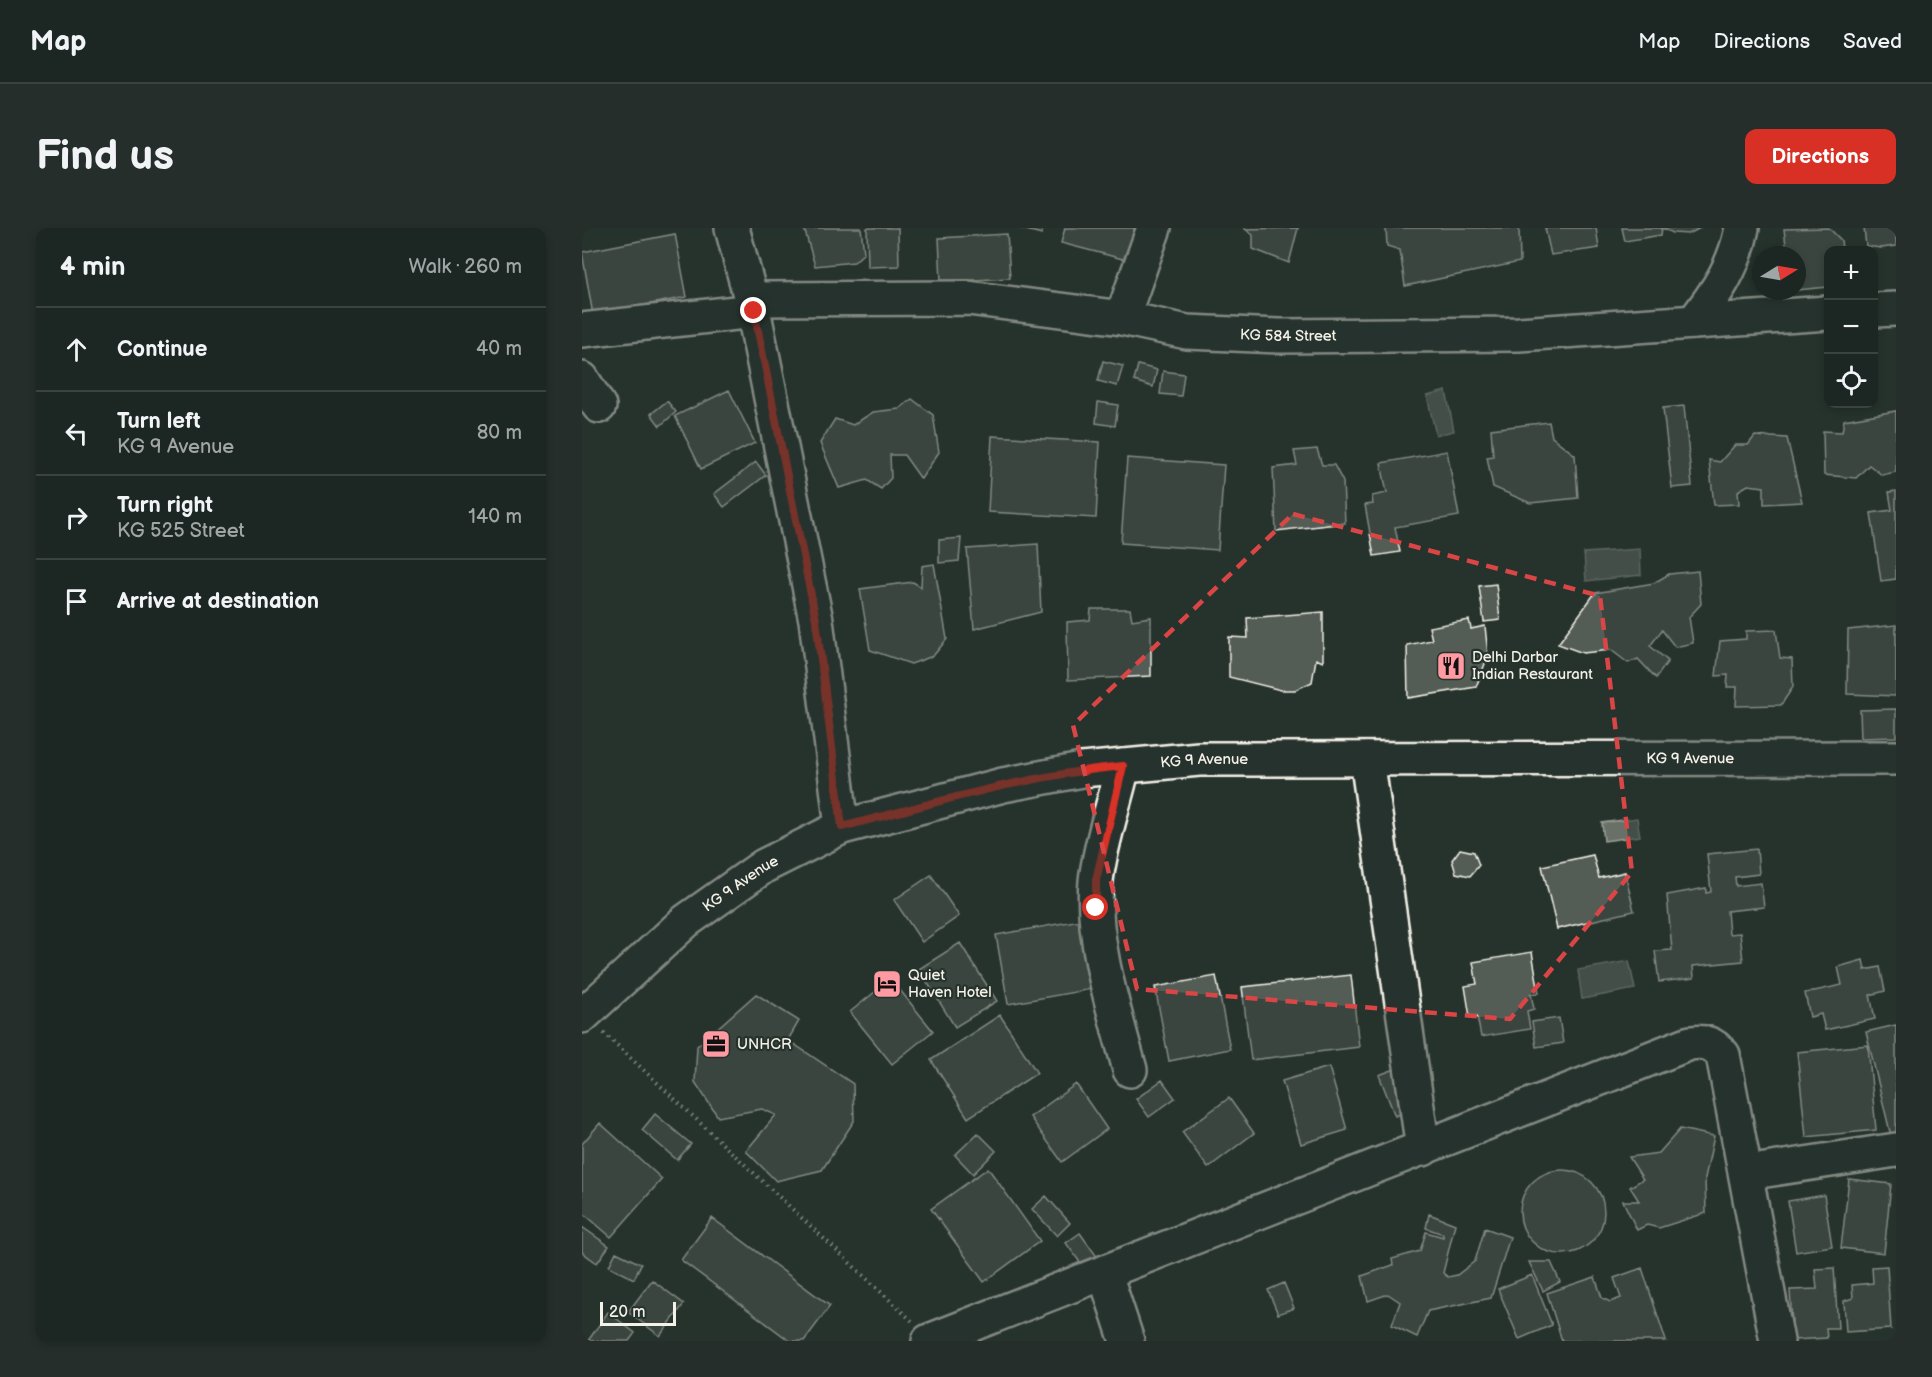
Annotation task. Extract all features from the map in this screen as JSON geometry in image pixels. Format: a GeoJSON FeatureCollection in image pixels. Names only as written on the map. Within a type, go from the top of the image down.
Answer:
{"type":"FeatureCollection","features":[{"type":"Feature","properties":{"kind":"street"},"geometry":{"type":"LineString","coordinates":[[732,228],[753,305],[816,620],[842,827]]}},
{"type":"Feature","properties":{"kind":"street"},"geometry":{"type":"LineString","coordinates":[[1122,318],[1154,228]]}},
{"type":"Feature","properties":{"kind":"street"},"geometry":{"type":"LineString","coordinates":[[1694,322],[1722,287],[1740,242],[1742,228]]}},
{"type":"Feature","properties":{"kind":"street","name":"KG 584 Street"},"geometry":{"type":"LineString","coordinates":[[582,330],[753,305],[968,298],[1122,318],[1187,332],[1279,336],[1519,334],[1824,313]]}},
{"type":"Feature","properties":{"kind":"street"},"geometry":{"type":"LineString","coordinates":[[1878,310],[1896,309]]}},
{"type":"Feature","properties":{"kind":"street"},"geometry":{"type":"LineString","coordinates":[[582,379],[599,406]]}},
{"type":"Feature","properties":{"kind":"street","name":"KG 9 Avenue"},"geometry":{"type":"LineString","coordinates":[[583,1015],[686,921],[764,866],[842,827],[1003,786],[1082,770],[1199,759],[1896,758]]}},
{"type":"Feature","properties":{"kind":"street"},"geometry":{"type":"LineString","coordinates":[[1367,759],[1423,1149]]}},
{"type":"Feature","properties":{"kind":"street"},"geometry":{"type":"LineString","coordinates":[[1123,766],[1096,880],[1096,908],[1108,986],[1130,1070]]}},
{"type":"Feature","properties":{"kind":"street"},"geometry":{"type":"LineString","coordinates":[[930,1340],[1104,1274],[1690,1043],[1703,1041],[1715,1046],[1723,1056],[1778,1341]]}},
{"type":"Feature","properties":{"kind":"street"},"geometry":{"type":"LineString","coordinates":[[1746,1173],[1896,1150]]}},
{"type":"Feature","properties":{"kind":"street"},"geometry":{"type":"LineString","coordinates":[[1104,1274],[1127,1341]]}},
{"type":"Feature","properties":{"kind":"path"},"geometry":{"type":"LineString","coordinates":[[583,1015],[930,1340]]}},
{"type":"Feature","properties":{"kind":"highlighted area"},"geometry":{"type":"Polygon","coordinates":[[[1293,514],[1600,596],[1632,872],[1510,1019],[1137,989],[1073,725],[1293,514]]]}},
{"type":"Feature","properties":{"kind":"shaded area"},"geometry":{"type":"Polygon","coordinates":[[[1446,391],[1454,431],[1436,435],[1427,396],[1446,391]]]}},
{"type":"Feature","properties":{"kind":"shaded area"},"geometry":{"type":"Polygon","coordinates":[[[1640,549],[1641,575],[1586,581],[1584,553],[1640,549]]]}},
{"type":"Feature","properties":{"kind":"shaded area"},"geometry":{"type":"Polygon","coordinates":[[[1637,818],[1640,836],[1604,841],[1602,823],[1637,818]]]}},
{"type":"Feature","properties":{"kind":"shaded area"},"geometry":{"type":"Polygon","coordinates":[[[1629,961],[1635,989],[1582,999],[1578,970],[1629,961]]]}},
{"type":"Feature","properties":{"kind":"building"},"geometry":{"type":"Polygon","coordinates":[[[804,228],[861,228],[864,253],[854,262],[815,266],[804,228]]]}},
{"type":"Feature","properties":{"kind":"building"},"geometry":{"type":"Polygon","coordinates":[[[867,228],[898,228],[899,266],[868,267],[867,228]]]}},
{"type":"Feature","properties":{"kind":"building"},"geometry":{"type":"Polygon","coordinates":[[[1018,228],[1043,228],[1042,234],[1018,228]]]}},
{"type":"Feature","properties":{"kind":"building"},"geometry":{"type":"Polygon","coordinates":[[[1065,228],[1135,228],[1127,260],[1061,243],[1065,228]]]}},
{"type":"Feature","properties":{"kind":"building"},"geometry":{"type":"Polygon","coordinates":[[[1298,228],[1289,263],[1253,249],[1253,235],[1245,229],[1298,228]]]}},
{"type":"Feature","properties":{"kind":"building"},"geometry":{"type":"Polygon","coordinates":[[[1386,228],[1519,228],[1520,262],[1405,286],[1400,250],[1387,246],[1386,228]]]}},
{"type":"Feature","properties":{"kind":"building"},"geometry":{"type":"Polygon","coordinates":[[[1545,228],[1596,228],[1599,248],[1551,255],[1545,228]]]}},
{"type":"Feature","properties":{"kind":"building"},"geometry":{"type":"Polygon","coordinates":[[[1622,228],[1662,228],[1661,235],[1625,241],[1622,228]]]}},
{"type":"Feature","properties":{"kind":"building"},"geometry":{"type":"Polygon","coordinates":[[[1662,228],[1700,228],[1689,234],[1673,233],[1662,228]]]}},
{"type":"Feature","properties":{"kind":"building"},"geometry":{"type":"Polygon","coordinates":[[[1829,228],[1841,240],[1842,246],[1824,246],[1824,287],[1806,289],[1806,246],[1786,246],[1784,229],[1829,228]]]}},
{"type":"Feature","properties":{"kind":"building"},"geometry":{"type":"Polygon","coordinates":[[[1864,228],[1896,228],[1896,246],[1881,248],[1866,246],[1864,228]]]}},
{"type":"Feature","properties":{"kind":"building"},"geometry":{"type":"Polygon","coordinates":[[[675,234],[687,297],[593,315],[582,252],[675,234]]]}},
{"type":"Feature","properties":{"kind":"building"},"geometry":{"type":"Polygon","coordinates":[[[1007,234],[1010,278],[941,282],[939,238],[1007,234]]]}},
{"type":"Feature","properties":{"kind":"building"},"geometry":{"type":"Polygon","coordinates":[[[1103,361],[1123,366],[1117,386],[1098,381],[1103,361]]]}},
{"type":"Feature","properties":{"kind":"building"},"geometry":{"type":"Polygon","coordinates":[[[1138,365],[1157,370],[1153,387],[1134,381],[1138,365]]]}},
{"type":"Feature","properties":{"kind":"building"},"geometry":{"type":"Polygon","coordinates":[[[1163,371],[1184,374],[1181,396],[1160,394],[1163,371]]]}},
{"type":"Feature","properties":{"kind":"building"},"geometry":{"type":"Polygon","coordinates":[[[729,390],[755,443],[701,469],[675,416],[729,390]]]}},
{"type":"Feature","properties":{"kind":"building"},"geometry":{"type":"Polygon","coordinates":[[[912,399],[933,415],[939,452],[921,479],[904,455],[890,455],[891,478],[881,489],[867,480],[839,488],[820,443],[835,419],[853,425],[873,412],[899,409],[912,399]]]}},
{"type":"Feature","properties":{"kind":"building"},"geometry":{"type":"Polygon","coordinates":[[[667,401],[676,412],[660,426],[651,414],[667,401]]]}},
{"type":"Feature","properties":{"kind":"building"},"geometry":{"type":"Polygon","coordinates":[[[1098,402],[1118,405],[1115,426],[1096,423],[1098,402]]]}},
{"type":"Feature","properties":{"kind":"building"},"geometry":{"type":"Polygon","coordinates":[[[1684,406],[1692,486],[1672,488],[1663,408],[1684,406]]]}},
{"type":"Feature","properties":{"kind":"building"},"geometry":{"type":"Polygon","coordinates":[[[1896,411],[1896,472],[1882,475],[1869,465],[1856,478],[1824,475],[1823,431],[1842,432],[1844,420],[1896,411]]]}},
{"type":"Feature","properties":{"kind":"building"},"geometry":{"type":"Polygon","coordinates":[[[1549,422],[1552,437],[1575,455],[1578,498],[1530,503],[1493,487],[1487,457],[1493,456],[1491,429],[1549,422]]]}},
{"type":"Feature","properties":{"kind":"building"},"geometry":{"type":"Polygon","coordinates":[[[992,436],[1100,442],[1096,518],[988,512],[992,436]]]}},
{"type":"Feature","properties":{"kind":"building"},"geometry":{"type":"Polygon","coordinates":[[[1755,436],[1787,438],[1802,502],[1764,504],[1764,487],[1748,485],[1738,491],[1739,504],[1714,505],[1709,460],[1720,462],[1735,445],[1748,445],[1755,436]]]}},
{"type":"Feature","properties":{"kind":"building"},"geometry":{"type":"Polygon","coordinates":[[[1317,449],[1322,465],[1334,465],[1343,482],[1345,523],[1276,531],[1273,468],[1297,465],[1294,451],[1317,449]]]}},
{"type":"Feature","properties":{"kind":"building"},"geometry":{"type":"Polygon","coordinates":[[[1447,451],[1459,516],[1395,527],[1400,552],[1374,556],[1365,505],[1373,504],[1372,496],[1387,493],[1381,463],[1447,451]]]}},
{"type":"Feature","properties":{"kind":"building"},"geometry":{"type":"Polygon","coordinates":[[[1127,458],[1224,465],[1218,550],[1121,543],[1127,458]]]}},
{"type":"Feature","properties":{"kind":"building"},"geometry":{"type":"Polygon","coordinates":[[[756,462],[766,475],[724,507],[714,494],[756,462]]]}},
{"type":"Feature","properties":{"kind":"building"},"geometry":{"type":"Polygon","coordinates":[[[1896,491],[1896,579],[1881,581],[1871,513],[1892,510],[1889,492],[1896,491]]]}},
{"type":"Feature","properties":{"kind":"building"},"geometry":{"type":"Polygon","coordinates":[[[961,538],[959,561],[939,563],[939,540],[961,538]]]}},
{"type":"Feature","properties":{"kind":"building"},"geometry":{"type":"Polygon","coordinates":[[[1038,544],[1041,612],[974,629],[967,549],[1038,544]]]}},
{"type":"Feature","properties":{"kind":"building"},"geometry":{"type":"Polygon","coordinates":[[[934,564],[947,639],[933,656],[911,664],[870,650],[860,589],[913,582],[921,587],[922,566],[934,564]]]}},
{"type":"Feature","properties":{"kind":"building"},"geometry":{"type":"Polygon","coordinates":[[[1698,571],[1701,604],[1689,617],[1693,643],[1675,647],[1662,630],[1650,646],[1668,661],[1656,678],[1638,659],[1628,663],[1611,650],[1583,653],[1558,644],[1595,593],[1654,583],[1669,574],[1698,571]]]}},
{"type":"Feature","properties":{"kind":"building"},"geometry":{"type":"Polygon","coordinates":[[[1496,584],[1500,620],[1484,622],[1479,586],[1496,584]]]}},
{"type":"Feature","properties":{"kind":"building"},"geometry":{"type":"Polygon","coordinates":[[[1091,609],[1130,609],[1132,620],[1151,617],[1151,676],[1068,680],[1067,622],[1090,620],[1091,609]]]}},
{"type":"Feature","properties":{"kind":"building"},"geometry":{"type":"Polygon","coordinates":[[[1323,612],[1323,662],[1316,659],[1312,682],[1295,690],[1281,690],[1229,677],[1229,637],[1248,638],[1247,618],[1323,612]]]}},
{"type":"Feature","properties":{"kind":"building"},"geometry":{"type":"Polygon","coordinates":[[[1469,620],[1471,629],[1485,626],[1488,656],[1476,687],[1408,698],[1407,645],[1432,640],[1429,627],[1469,620]]]}},
{"type":"Feature","properties":{"kind":"building"},"geometry":{"type":"Polygon","coordinates":[[[1896,625],[1896,696],[1847,694],[1848,630],[1896,625]]]}},
{"type":"Feature","properties":{"kind":"building"},"geometry":{"type":"Polygon","coordinates":[[[1776,630],[1780,658],[1792,659],[1793,687],[1781,705],[1736,706],[1737,687],[1727,687],[1728,675],[1716,676],[1720,641],[1746,639],[1746,631],[1776,630]]]}},
{"type":"Feature","properties":{"kind":"building"},"geometry":{"type":"Polygon","coordinates":[[[1896,709],[1896,737],[1861,738],[1860,710],[1896,709]]]}},
{"type":"Feature","properties":{"kind":"building"},"geometry":{"type":"Polygon","coordinates":[[[1460,849],[1474,852],[1479,865],[1470,876],[1456,873],[1452,860],[1460,849]]]}},
{"type":"Feature","properties":{"kind":"building"},"geometry":{"type":"Polygon","coordinates":[[[1757,849],[1759,874],[1735,877],[1736,886],[1761,883],[1764,907],[1727,911],[1729,934],[1740,933],[1743,961],[1693,966],[1694,978],[1659,982],[1655,951],[1672,950],[1667,895],[1706,888],[1706,893],[1711,892],[1707,854],[1757,849]]]}},
{"type":"Feature","properties":{"kind":"building"},"geometry":{"type":"Polygon","coordinates":[[[1593,855],[1599,878],[1625,872],[1634,911],[1557,929],[1542,866],[1593,855]]]}},
{"type":"Feature","properties":{"kind":"building"},"geometry":{"type":"Polygon","coordinates":[[[931,875],[959,916],[922,942],[894,900],[931,875]]]}},
{"type":"Feature","properties":{"kind":"building"},"geometry":{"type":"Polygon","coordinates":[[[1080,920],[1092,989],[1008,1004],[996,935],[1080,920]]]}},
{"type":"Feature","properties":{"kind":"building"},"geometry":{"type":"Polygon","coordinates":[[[960,943],[997,1001],[955,1027],[919,969],[960,943]]]}},
{"type":"Feature","properties":{"kind":"building"},"geometry":{"type":"Polygon","coordinates":[[[1532,952],[1539,993],[1531,994],[1534,1009],[1527,1011],[1530,1029],[1481,1037],[1477,1016],[1470,1017],[1465,986],[1477,984],[1473,962],[1532,952]]]}},
{"type":"Feature","properties":{"kind":"building"},"geometry":{"type":"Polygon","coordinates":[[[1863,960],[1865,970],[1880,967],[1885,991],[1870,995],[1875,1019],[1825,1030],[1821,1014],[1810,1017],[1805,993],[1842,985],[1838,967],[1863,960]]]}},
{"type":"Feature","properties":{"kind":"building"},"geometry":{"type":"Polygon","coordinates":[[[1351,975],[1359,1047],[1251,1060],[1242,987],[1351,975]]]}},
{"type":"Feature","properties":{"kind":"building"},"geometry":{"type":"Polygon","coordinates":[[[1216,976],[1230,1049],[1169,1061],[1155,987],[1216,976]]]}},
{"type":"Feature","properties":{"kind":"building"},"geometry":{"type":"Polygon","coordinates":[[[891,979],[933,1031],[892,1064],[850,1012],[891,979]]]}},
{"type":"Feature","properties":{"kind":"building"},"geometry":{"type":"Polygon","coordinates":[[[756,994],[799,1021],[788,1040],[853,1084],[854,1121],[822,1170],[776,1181],[746,1151],[776,1115],[762,1109],[718,1117],[695,1082],[697,1046],[756,994]]]}},
{"type":"Feature","properties":{"kind":"building"},"geometry":{"type":"Polygon","coordinates":[[[1000,1015],[1037,1073],[968,1118],[931,1060],[1000,1015]]]}},
{"type":"Feature","properties":{"kind":"building"},"geometry":{"type":"Polygon","coordinates":[[[1559,1018],[1563,1043],[1536,1047],[1532,1022],[1559,1018]]]}},
{"type":"Feature","properties":{"kind":"building"},"geometry":{"type":"Polygon","coordinates":[[[1896,1025],[1896,1157],[1866,1032],[1896,1025]]]}},
{"type":"Feature","properties":{"kind":"building"},"geometry":{"type":"Polygon","coordinates":[[[1868,1045],[1876,1130],[1806,1137],[1797,1052],[1868,1045]]]}},
{"type":"Feature","properties":{"kind":"building"},"geometry":{"type":"Polygon","coordinates":[[[1329,1067],[1347,1130],[1301,1144],[1282,1081],[1329,1067]]]}},
{"type":"Feature","properties":{"kind":"building"},"geometry":{"type":"Polygon","coordinates":[[[1395,1069],[1411,1110],[1395,1116],[1379,1075],[1395,1069]]]}},
{"type":"Feature","properties":{"kind":"building"},"geometry":{"type":"Polygon","coordinates":[[[1162,1080],[1175,1098],[1149,1117],[1136,1099],[1162,1080]]]}},
{"type":"Feature","properties":{"kind":"building"},"geometry":{"type":"Polygon","coordinates":[[[1076,1084],[1107,1129],[1062,1162],[1030,1117],[1076,1084]]]}},
{"type":"Feature","properties":{"kind":"building"},"geometry":{"type":"Polygon","coordinates":[[[1229,1098],[1254,1133],[1208,1168],[1182,1132],[1229,1098]]]}},
{"type":"Feature","properties":{"kind":"building"},"geometry":{"type":"Polygon","coordinates":[[[655,1114],[691,1144],[677,1160],[642,1130],[655,1114]]]}},
{"type":"Feature","properties":{"kind":"building"},"geometry":{"type":"Polygon","coordinates":[[[600,1123],[662,1179],[611,1237],[582,1212],[582,1144],[600,1123]]]}},
{"type":"Feature","properties":{"kind":"building"},"geometry":{"type":"Polygon","coordinates":[[[1680,1129],[1714,1136],[1705,1178],[1706,1213],[1659,1228],[1647,1225],[1637,1230],[1623,1201],[1639,1201],[1630,1187],[1643,1179],[1629,1157],[1659,1153],[1680,1129]]]}},
{"type":"Feature","properties":{"kind":"building"},"geometry":{"type":"Polygon","coordinates":[[[978,1133],[996,1151],[973,1174],[955,1155],[978,1133]]]}},
{"type":"Feature","properties":{"kind":"building"},"geometry":{"type":"Polygon","coordinates":[[[988,1168],[1040,1241],[984,1282],[931,1209],[988,1168]]]}},
{"type":"Feature","properties":{"kind":"building"},"geometry":{"type":"Polygon","coordinates":[[[1554,1170],[1570,1170],[1586,1177],[1597,1188],[1604,1204],[1601,1228],[1592,1242],[1570,1254],[1554,1254],[1538,1247],[1527,1236],[1520,1220],[1520,1204],[1527,1188],[1538,1177],[1554,1170]]]}},
{"type":"Feature","properties":{"kind":"building"},"geometry":{"type":"Polygon","coordinates":[[[1849,1179],[1891,1184],[1884,1253],[1841,1248],[1849,1179]]]}},
{"type":"Feature","properties":{"kind":"building"},"geometry":{"type":"Polygon","coordinates":[[[1824,1195],[1832,1246],[1796,1252],[1788,1201],[1824,1195]]]}},
{"type":"Feature","properties":{"kind":"building"},"geometry":{"type":"Polygon","coordinates":[[[1046,1196],[1070,1223],[1057,1236],[1032,1209],[1046,1196]]]}},
{"type":"Feature","properties":{"kind":"building"},"geometry":{"type":"Polygon","coordinates":[[[1429,1214],[1455,1224],[1443,1273],[1448,1277],[1457,1275],[1475,1261],[1485,1228],[1510,1237],[1491,1298],[1428,1311],[1417,1337],[1392,1325],[1400,1302],[1388,1294],[1368,1301],[1362,1276],[1393,1265],[1392,1259],[1420,1251],[1426,1232],[1443,1237],[1443,1234],[1426,1228],[1429,1214]]]}},
{"type":"Feature","properties":{"kind":"building"},"geometry":{"type":"Polygon","coordinates":[[[712,1218],[830,1306],[804,1341],[790,1341],[681,1260],[712,1218]]]}},
{"type":"Feature","properties":{"kind":"building"},"geometry":{"type":"Polygon","coordinates":[[[582,1227],[609,1246],[597,1263],[582,1252],[582,1227]]]}},
{"type":"Feature","properties":{"kind":"building"},"geometry":{"type":"Polygon","coordinates":[[[1080,1233],[1098,1258],[1084,1268],[1066,1243],[1080,1233]]]}},
{"type":"Feature","properties":{"kind":"building"},"geometry":{"type":"Polygon","coordinates":[[[616,1252],[641,1264],[634,1279],[609,1266],[616,1252]]]}},
{"type":"Feature","properties":{"kind":"building"},"geometry":{"type":"Polygon","coordinates":[[[1529,1262],[1551,1262],[1560,1282],[1543,1291],[1529,1262]]]}},
{"type":"Feature","properties":{"kind":"building"},"geometry":{"type":"Polygon","coordinates":[[[1887,1266],[1891,1329],[1846,1332],[1844,1301],[1853,1298],[1852,1285],[1873,1283],[1872,1267],[1887,1266]]]}},
{"type":"Feature","properties":{"kind":"building"},"geometry":{"type":"Polygon","coordinates":[[[1642,1268],[1666,1341],[1562,1341],[1547,1293],[1595,1277],[1602,1298],[1610,1302],[1621,1298],[1614,1278],[1642,1268]]]}},
{"type":"Feature","properties":{"kind":"building"},"geometry":{"type":"Polygon","coordinates":[[[1834,1268],[1838,1328],[1826,1328],[1827,1338],[1793,1340],[1790,1290],[1817,1289],[1815,1269],[1834,1268]]]}},
{"type":"Feature","properties":{"kind":"building"},"geometry":{"type":"Polygon","coordinates":[[[1532,1275],[1552,1325],[1519,1339],[1498,1289],[1532,1275]]]}},
{"type":"Feature","properties":{"kind":"building"},"geometry":{"type":"Polygon","coordinates":[[[652,1280],[684,1304],[660,1336],[628,1312],[652,1280]]]}},
{"type":"Feature","properties":{"kind":"building"},"geometry":{"type":"Polygon","coordinates":[[[1284,1283],[1294,1308],[1278,1314],[1268,1290],[1284,1283]]]}},
{"type":"Feature","properties":{"kind":"building"},"geometry":{"type":"Polygon","coordinates":[[[608,1312],[635,1333],[629,1341],[588,1341],[608,1312]]]}},
{"type":"Feature","properties":{"kind":"place","name":"Delhi Darbar Indian Restaurant"},"geometry":{"type":"Point","coordinates":[1451,666]}},
{"type":"Feature","properties":{"kind":"place","name":"Quiet Haven Hotel"},"geometry":{"type":"Point","coordinates":[887,984]}},
{"type":"Feature","properties":{"kind":"place","name":"UNHCR"},"geometry":{"type":"Point","coordinates":[716,1044]}},
{"type":"Feature","properties":{"kind":"route"},"geometry":{"type":"LineString","coordinates":[[754,311],[816,620],[842,827],[1003,786],[1082,770],[1123,766],[1096,880],[1096,908]]}}]}
